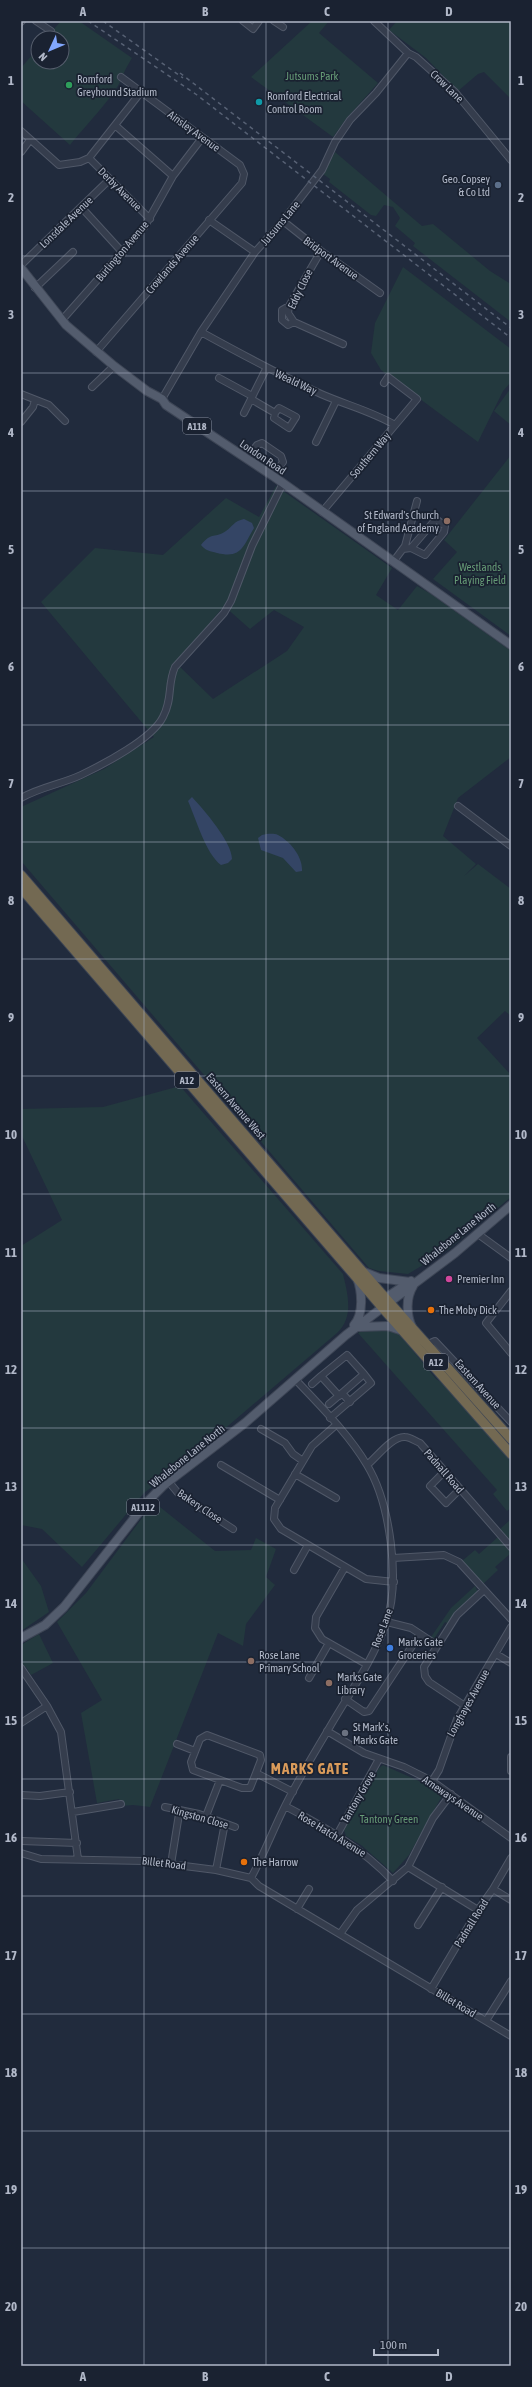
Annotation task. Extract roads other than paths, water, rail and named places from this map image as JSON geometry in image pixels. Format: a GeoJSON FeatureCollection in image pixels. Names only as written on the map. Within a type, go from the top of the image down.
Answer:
{"type":"FeatureCollection","features":[{"type":"Feature","properties":{"kind":"highway","name":"Eastern Avenue West"},"geometry":{"type":"LineString","coordinates":[[21,875],[363,1272],[384,1303]]}},
{"type":"Feature","properties":{"kind":"highway","name":"Eastern Avenue West"},"geometry":{"type":"LineString","coordinates":[[21,888],[352,1272],[384,1303]]}},
{"type":"Feature","properties":{"kind":"highway","name":"A12"},"geometry":{"type":"LineString","coordinates":[[320,1222],[384,1303],[469,1401],[482,1421]]}},
{"type":"Feature","properties":{"kind":"highway","name":"Eastern Avenue"},"geometry":{"type":"LineString","coordinates":[[384,1303],[511,1454]]}},
{"type":"Feature","properties":{"kind":"highway","name":"Eastern Avenue"},"geometry":{"type":"LineString","coordinates":[[384,1303],[409,1332],[426,1345],[511,1439]]}},
{"type":"Feature","properties":{"kind":"main road","name":"London Road"},"geometry":{"type":"LineString","coordinates":[[21,267],[35,288],[62,320],[96,352],[114,366],[147,391],[162,399],[166,405],[273,476],[511,645]]}},
{"type":"Feature","properties":{"kind":"main road","name":"Whalebone Lane North"},"geometry":{"type":"LineString","coordinates":[[21,1638],[45,1625],[64,1608],[147,1502],[169,1482],[245,1424],[295,1378],[384,1303],[478,1234],[511,1205]]}},
{"type":"Feature","properties":{"kind":"main road"},"geometry":{"type":"LineString","coordinates":[[352,1272],[359,1284],[361,1297],[359,1317],[355,1327]]}},
{"type":"Feature","properties":{"kind":"main road"},"geometry":{"type":"LineString","coordinates":[[363,1272],[379,1278],[414,1282],[408,1303],[409,1332]]}},
{"type":"Feature","properties":{"kind":"main road","name":"A1112"},"geometry":{"type":"LineString","coordinates":[[355,1327],[388,1326],[409,1332]]}},
{"type":"Feature","properties":{"kind":"street"},"geometry":{"type":"LineString","coordinates":[[36,21],[50,30]]}},
{"type":"Feature","properties":{"kind":"street"},"geometry":{"type":"LineString","coordinates":[[243,21],[253,29],[259,21]]}},
{"type":"Feature","properties":{"kind":"street"},"geometry":{"type":"LineString","coordinates":[[274,21],[283,27]]}},
{"type":"Feature","properties":{"kind":"street","name":"Crow Lane"},"geometry":{"type":"LineString","coordinates":[[374,21],[408,53],[416,58],[455,92],[511,160]]}},
{"type":"Feature","properties":{"kind":"street","name":"Jutsums Lane"},"geometry":{"type":"LineString","coordinates":[[162,399],[201,332],[255,252],[283,221],[322,170],[335,142],[350,120],[376,93],[408,53]]}},
{"type":"Feature","properties":{"kind":"street","name":"Ainsley Avenue"},"geometry":{"type":"LineString","coordinates":[[121,77],[240,165],[244,174]]}},
{"type":"Feature","properties":{"kind":"street"},"geometry":{"type":"LineString","coordinates":[[21,131],[59,165],[80,162],[89,158],[116,126],[141,92]]}},
{"type":"Feature","properties":{"kind":"street"},"geometry":{"type":"LineString","coordinates":[[116,126],[173,176]]}},
{"type":"Feature","properties":{"kind":"street","name":"Burlington Avenue"},"geometry":{"type":"LineString","coordinates":[[62,320],[123,253],[150,219],[173,176],[202,138]]}},
{"type":"Feature","properties":{"kind":"street"},"geometry":{"type":"LineString","coordinates":[[21,152],[30,140]]}},
{"type":"Feature","properties":{"kind":"street","name":"Derby Avenue"},"geometry":{"type":"LineString","coordinates":[[89,158],[150,219]]}},
{"type":"Feature","properties":{"kind":"street","name":"Crowlands Avenue"},"geometry":{"type":"LineString","coordinates":[[96,352],[242,183],[244,174]]}},
{"type":"Feature","properties":{"kind":"street","name":"Lonsdale Avenue"},"geometry":{"type":"LineString","coordinates":[[21,267],[110,179]]}},
{"type":"Feature","properties":{"kind":"street"},"geometry":{"type":"LineString","coordinates":[[82,208],[123,253]]}},
{"type":"Feature","properties":{"kind":"street"},"geometry":{"type":"LineString","coordinates":[[209,220],[255,252]]}},
{"type":"Feature","properties":{"kind":"street","name":"Bridport Avenue"},"geometry":{"type":"LineString","coordinates":[[283,221],[321,251],[380,293]]}},
{"type":"Feature","properties":{"kind":"street","name":"Eddy Close"},"geometry":{"type":"LineString","coordinates":[[321,251],[289,306],[288,313],[294,322],[343,344]]}},
{"type":"Feature","properties":{"kind":"street"},"geometry":{"type":"LineString","coordinates":[[35,288],[73,252]]}},
{"type":"Feature","properties":{"kind":"street","name":"Weald Way"},"geometry":{"type":"LineString","coordinates":[[201,332],[266,369],[336,400],[362,408],[394,426]]}},
{"type":"Feature","properties":{"kind":"street"},"geometry":{"type":"LineString","coordinates":[[92,387],[114,366]]}},
{"type":"Feature","properties":{"kind":"street"},"geometry":{"type":"LineString","coordinates":[[244,413],[266,369]]}},
{"type":"Feature","properties":{"kind":"street","name":"Southern Way"},"geometry":{"type":"LineString","coordinates":[[322,512],[417,399],[388,377],[384,383]]}},
{"type":"Feature","properties":{"kind":"street"},"geometry":{"type":"LineString","coordinates":[[219,378],[275,413]]}},
{"type":"Feature","properties":{"kind":"street"},"geometry":{"type":"LineString","coordinates":[[21,394],[49,405],[65,421]]}},
{"type":"Feature","properties":{"kind":"street"},"geometry":{"type":"LineString","coordinates":[[21,422],[33,407],[35,400]]}},
{"type":"Feature","properties":{"kind":"street"},"geometry":{"type":"LineString","coordinates":[[316,442],[336,400]]}},
{"type":"Feature","properties":{"kind":"street"},"geometry":{"type":"LineString","coordinates":[[247,458],[257,445],[262,443],[281,456],[283,462],[273,476]]}},
{"type":"Feature","properties":{"kind":"street"},"geometry":{"type":"LineString","coordinates":[[21,798],[57,782],[80,775],[153,732],[163,717],[171,698],[171,675],[175,667],[224,613],[231,601],[252,546],[283,483]]}},
{"type":"Feature","properties":{"kind":"street"},"geometry":{"type":"LineString","coordinates":[[394,562],[403,549],[417,501]]}},
{"type":"Feature","properties":{"kind":"street"},"geometry":{"type":"LineString","coordinates":[[403,549],[411,548],[425,555],[444,532],[445,526],[436,519],[411,548]]}},
{"type":"Feature","properties":{"kind":"street"},"geometry":{"type":"LineString","coordinates":[[458,806],[511,845]]}},
{"type":"Feature","properties":{"kind":"street"},"geometry":{"type":"LineString","coordinates":[[478,1234],[511,1258]]}},
{"type":"Feature","properties":{"kind":"street"},"geometry":{"type":"LineString","coordinates":[[511,1291],[486,1323],[511,1353]]}},
{"type":"Feature","properties":{"kind":"street","name":"Eastern Avenue"},"geometry":{"type":"LineString","coordinates":[[426,1345],[435,1341],[511,1422]]}},
{"type":"Feature","properties":{"kind":"street"},"geometry":{"type":"LineString","coordinates":[[330,1418],[371,1383],[342,1349]]}},
{"type":"Feature","properties":{"kind":"street"},"geometry":{"type":"LineString","coordinates":[[312,1384],[347,1355]]}},
{"type":"Feature","properties":{"kind":"street"},"geometry":{"type":"LineString","coordinates":[[329,1404],[364,1374]]}},
{"type":"Feature","properties":{"kind":"street"},"geometry":{"type":"LineString","coordinates":[[322,1376],[340,1395],[350,1402]]}},
{"type":"Feature","properties":{"kind":"street","name":"Rose Lane"},"geometry":{"type":"LineString","coordinates":[[251,1878],[285,1806],[366,1664],[387,1622],[394,1582],[392,1558],[379,1493],[367,1465],[336,1425],[295,1378]]}},
{"type":"Feature","properties":{"kind":"street"},"geometry":{"type":"LineString","coordinates":[[336,1425],[317,1441],[303,1461],[275,1508],[276,1522],[281,1529],[366,1579],[394,1582]]}},
{"type":"Feature","properties":{"kind":"street"},"geometry":{"type":"LineString","coordinates":[[261,1429],[285,1443],[293,1454],[303,1461]]}},
{"type":"Feature","properties":{"kind":"street","name":"Padnall Road"},"geometry":{"type":"LineString","coordinates":[[367,1465],[393,1442],[407,1437],[420,1443],[511,1547]]}},
{"type":"Feature","properties":{"kind":"street"},"geometry":{"type":"LineString","coordinates":[[221,1465],[280,1500]]}},
{"type":"Feature","properties":{"kind":"street"},"geometry":{"type":"LineString","coordinates":[[445,1471],[430,1486],[446,1503],[460,1489]]}},
{"type":"Feature","properties":{"kind":"street"},"geometry":{"type":"LineString","coordinates":[[295,1474],[336,1498]]}},
{"type":"Feature","properties":{"kind":"street","name":"Bakery Close"},"geometry":{"type":"LineString","coordinates":[[169,1482],[178,1492],[233,1529]]}},
{"type":"Feature","properties":{"kind":"street"},"geometry":{"type":"LineString","coordinates":[[294,1570],[308,1545]]}},
{"type":"Feature","properties":{"kind":"street"},"geometry":{"type":"LineString","coordinates":[[392,1558],[444,1555],[459,1562],[511,1619]]}},
{"type":"Feature","properties":{"kind":"street"},"geometry":{"type":"LineString","coordinates":[[346,1567],[314,1623],[317,1634],[329,1643],[366,1664]]}},
{"type":"Feature","properties":{"kind":"street"},"geometry":{"type":"LineString","coordinates":[[465,1706],[431,1683],[425,1676],[424,1665],[457,1615],[484,1590]]}},
{"type":"Feature","properties":{"kind":"street"},"geometry":{"type":"LineString","coordinates":[[387,1622],[408,1627],[437,1645]]}},
{"type":"Feature","properties":{"kind":"street","name":"Longhayes Avenue"},"geometry":{"type":"LineString","coordinates":[[432,1781],[439,1770],[451,1731],[511,1627]]}},
{"type":"Feature","properties":{"kind":"street"},"geometry":{"type":"LineString","coordinates":[[345,1700],[364,1712],[369,1711],[420,1634]]}},
{"type":"Feature","properties":{"kind":"street"},"geometry":{"type":"LineString","coordinates":[[309,1678],[329,1643]]}},
{"type":"Feature","properties":{"kind":"street"},"geometry":{"type":"LineString","coordinates":[[496,1654],[511,1663]]}},
{"type":"Feature","properties":{"kind":"street"},"geometry":{"type":"LineString","coordinates":[[21,1668],[47,1706],[61,1732],[73,1812],[78,1859]]}},
{"type":"Feature","properties":{"kind":"street"},"geometry":{"type":"LineString","coordinates":[[21,1723],[47,1706]]}},
{"type":"Feature","properties":{"kind":"street","name":"Arneways Avenue"},"geometry":{"type":"LineString","coordinates":[[327,1731],[380,1760],[404,1767],[432,1781],[511,1838]]}},
{"type":"Feature","properties":{"kind":"street"},"geometry":{"type":"LineString","coordinates":[[207,1735],[260,1755],[261,1760],[248,1789],[220,1780],[191,1768],[195,1751],[200,1738],[207,1735]]}},
{"type":"Feature","properties":{"kind":"street"},"geometry":{"type":"LineString","coordinates":[[177,1744],[195,1751]]}},
{"type":"Feature","properties":{"kind":"street"},"geometry":{"type":"LineString","coordinates":[[511,1757],[511,1771]]}},
{"type":"Feature","properties":{"kind":"street","name":"Tantony Grove"},"geometry":{"type":"LineString","coordinates":[[337,1835],[380,1760]]}},
{"type":"Feature","properties":{"kind":"street"},"geometry":{"type":"LineString","coordinates":[[256,1773],[293,1792]]}},
{"type":"Feature","properties":{"kind":"street"},"geometry":{"type":"LineString","coordinates":[[206,1816],[220,1780]]}},
{"type":"Feature","properties":{"kind":"street"},"geometry":{"type":"LineString","coordinates":[[21,1795],[40,1796],[70,1792]]}},
{"type":"Feature","properties":{"kind":"street"},"geometry":{"type":"LineString","coordinates":[[340,1934],[356,1910],[394,1881],[408,1867],[433,1818],[451,1794]]}},
{"type":"Feature","properties":{"kind":"street"},"geometry":{"type":"LineString","coordinates":[[73,1812],[121,1804]]}},
{"type":"Feature","properties":{"kind":"street","name":"Rose Hatch Avenue"},"geometry":{"type":"LineString","coordinates":[[285,1806],[337,1835],[367,1855],[394,1881]]}},
{"type":"Feature","properties":{"kind":"street","name":"Kingston Close"},"geometry":{"type":"LineString","coordinates":[[166,1807],[206,1816],[235,1827]]}},
{"type":"Feature","properties":{"kind":"street"},"geometry":{"type":"LineString","coordinates":[[171,1864],[179,1814]]}},
{"type":"Feature","properties":{"kind":"street"},"geometry":{"type":"LineString","coordinates":[[216,1870],[224,1828]]}},
{"type":"Feature","properties":{"kind":"street"},"geometry":{"type":"LineString","coordinates":[[21,1841],[77,1842]]}},
{"type":"Feature","properties":{"kind":"street","name":"Billet Road"},"geometry":{"type":"LineString","coordinates":[[21,1853],[42,1859],[139,1860],[216,1870],[251,1878],[259,1886],[511,2036]]}},
{"type":"Feature","properties":{"kind":"street","name":"Padnall Road"},"geometry":{"type":"LineString","coordinates":[[431,1989],[511,1858]]}},
{"type":"Feature","properties":{"kind":"street"},"geometry":{"type":"LineString","coordinates":[[408,1867],[442,1886],[478,1910]]}},
{"type":"Feature","properties":{"kind":"street"},"geometry":{"type":"LineString","coordinates":[[418,1925],[442,1886]]}},
{"type":"Feature","properties":{"kind":"street"},"geometry":{"type":"LineString","coordinates":[[297,1909],[309,1888]]}},
{"type":"Feature","properties":{"kind":"street"},"geometry":{"type":"LineString","coordinates":[[493,1889],[511,1900]]}},
{"type":"Feature","properties":{"kind":"street"},"geometry":{"type":"LineString","coordinates":[[486,2021],[511,1981]]}},
{"type":"Feature","properties":{"kind":"water"},"geometry":{"type":"Polygon","coordinates":[[[244,519],[252,523],[254,528],[241,550],[232,554],[217,553],[206,550],[201,545],[208,538],[219,535],[236,522],[244,519]]]}},
{"type":"Feature","properties":{"kind":"water"},"geometry":{"type":"Polygon","coordinates":[[[192,797],[223,835],[231,852],[232,859],[228,863],[221,865],[206,845],[188,801],[192,797]]]}},
{"type":"Feature","properties":{"kind":"water"},"geometry":{"type":"Polygon","coordinates":[[[276,834],[287,841],[298,855],[302,866],[302,871],[296,872],[283,858],[261,850],[258,838],[262,835],[276,834]]]}},
{"type":"Feature","properties":{"kind":"railway"},"geometry":{"type":"LineString","coordinates":[[88,21],[197,95],[511,338]]}},
{"type":"Feature","properties":{"kind":"railway"},"geometry":{"type":"LineString","coordinates":[[103,21],[183,78]]}},
{"type":"Feature","properties":{"kind":"railway"},"geometry":{"type":"LineString","coordinates":[[180,73],[511,328]]}},
{"type":"Feature","properties":{"kind":"place","name":"Romford Greyhound Stadium"},"geometry":{"type":"Point","coordinates":[69,85]}},
{"type":"Feature","properties":{"kind":"place","name":"Romford Electrical Control Room"},"geometry":{"type":"Point","coordinates":[259,102]}},
{"type":"Feature","properties":{"kind":"place","name":"Geo. Copsey & Co Ltd"},"geometry":{"type":"Point","coordinates":[498,185]}},
{"type":"Feature","properties":{"kind":"place","name":"St Edward's Church of England Academy"},"geometry":{"type":"Point","coordinates":[447,521]}},
{"type":"Feature","properties":{"kind":"place","name":"Premier Inn"},"geometry":{"type":"Point","coordinates":[449,1279]}},
{"type":"Feature","properties":{"kind":"place","name":"The Moby Dick"},"geometry":{"type":"Point","coordinates":[431,1310]}},
{"type":"Feature","properties":{"kind":"place","name":"Marks Gate Groceries"},"geometry":{"type":"Point","coordinates":[390,1648]}},
{"type":"Feature","properties":{"kind":"place","name":"Rose Lane Primary School"},"geometry":{"type":"Point","coordinates":[251,1661]}},
{"type":"Feature","properties":{"kind":"place","name":"Marks Gate Library"},"geometry":{"type":"Point","coordinates":[329,1683]}},
{"type":"Feature","properties":{"kind":"place","name":"St Mark's, Marks Gate"},"geometry":{"type":"Point","coordinates":[345,1733]}},
{"type":"Feature","properties":{"kind":"place","name":"The Harrow"},"geometry":{"type":"Point","coordinates":[244,1862]}},
{"type":"Feature","properties":{"kind":"district","name":"MARKS GATE"},"geometry":{"type":"Point","coordinates":[310,1769]}},
{"type":"Feature","properties":{"kind":"park label","name":"Jutsums Park"},"geometry":{"type":"Point","coordinates":[312,76]}},
{"type":"Feature","properties":{"kind":"park label","name":"Westlands Playing Field"},"geometry":{"type":"Point","coordinates":[480,573]}},
{"type":"Feature","properties":{"kind":"park label","name":"Tantony Green"},"geometry":{"type":"Point","coordinates":[389,1819]}}]}
